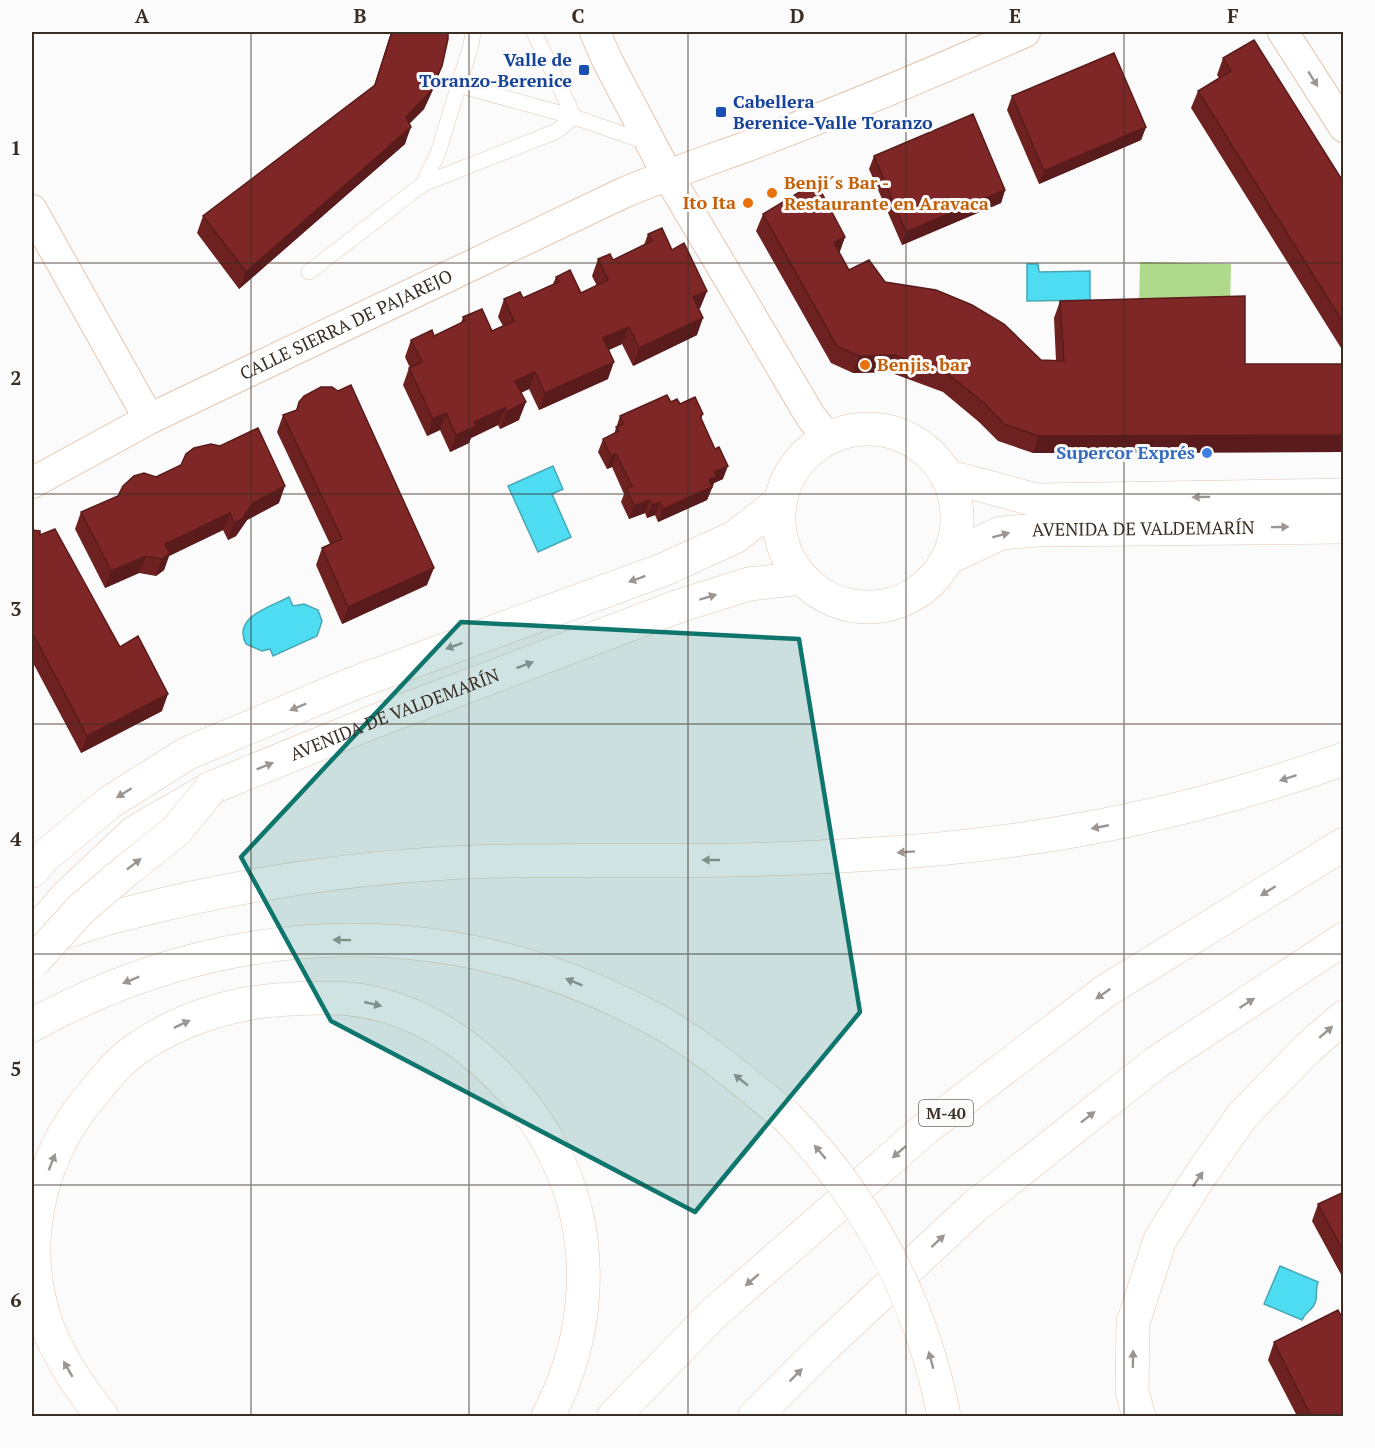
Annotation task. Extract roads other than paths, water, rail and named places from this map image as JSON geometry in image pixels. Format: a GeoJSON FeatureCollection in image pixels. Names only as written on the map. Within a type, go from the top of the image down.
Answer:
{"type":"FeatureCollection","features":[{"type":"Feature","properties":{"kind":"main road"},"geometry":{"type":"LineString","coordinates":[[868,429],[896,433],[909,439],[931,455],[947,477],[953,490],[957,518],[956,531],[948,558],[938,573],[913,595],[880,606],[863,607],[846,604],[822,594],[802,578],[787,556],[779,523],[780,502],[784,486],[791,471],[802,458],[828,438],[841,433],[868,429]]}},
{"type":"Feature","properties":{"kind":"main road","name":"AVENIDA DE VALDEMARÍN"},"geometry":{"type":"LineString","coordinates":[[947,477],[975,482],[1003,492],[1038,500],[1344,495]]}},
{"type":"Feature","properties":{"kind":"main road"},"geometry":{"type":"LineString","coordinates":[[32,871],[44,857],[110,802],[188,753],[351,684],[665,569],[735,537],[780,502]]}},
{"type":"Feature","properties":{"kind":"main road","name":"AVENIDA DE VALDEMARÍN"},"geometry":{"type":"LineString","coordinates":[[948,558],[1001,533],[1039,530],[1344,527]]}},
{"type":"Feature","properties":{"kind":"main road","name":"AVENIDA DE VALDEMARÍN"},"geometry":{"type":"LineString","coordinates":[[32,936],[67,896],[135,832],[211,788],[373,722],[679,606],[749,584],[802,578]]}},
{"type":"Feature","properties":{"kind":"main road"},"geometry":{"type":"LineString","coordinates":[[32,943],[119,915],[222,892],[346,872],[443,863],[510,860],[732,860],[841,855],[955,848],[1066,834],[1175,811],[1228,797],[1344,759]]}},
{"type":"Feature","properties":{"kind":"main road"},"geometry":{"type":"LineString","coordinates":[[32,963],[81,909],[176,831],[211,788]]}},
{"type":"Feature","properties":{"kind":"main road","name":"M-40"},"geometry":{"type":"LineString","coordinates":[[614,1416],[714,1313],[925,1129],[1104,992],[1344,844]]}},
{"type":"Feature","properties":{"kind":"main road"},"geometry":{"type":"LineString","coordinates":[[755,1416],[823,1348],[974,1207],[1157,1062],[1344,939]]}},
{"type":"Feature","properties":{"kind":"main road"},"geometry":{"type":"LineString","coordinates":[[32,1025],[94,995],[148,973],[200,957],[244,948],[327,940],[376,940],[437,946],[499,958],[554,974],[608,996],[657,1021],[705,1051],[787,1117],[825,1158],[855,1198],[903,1284],[923,1334],[944,1416]]}},
{"type":"Feature","properties":{"kind":"main road"},"geometry":{"type":"LineString","coordinates":[[102,1416],[82,1392],[65,1365],[39,1298],[34,1259],[37,1217],[43,1185],[57,1149],[74,1116],[105,1078],[133,1051],[174,1028],[223,1010],[264,1000],[302,999],[351,999],[387,1007],[424,1022],[480,1058],[522,1101],[550,1143],[572,1195],[582,1243],[584,1281],[578,1333],[569,1368],[548,1416]]}},
{"type":"Feature","properties":{"kind":"main road"},"geometry":{"type":"LineString","coordinates":[[1139,1416],[1132,1392],[1133,1323],[1160,1240],[1197,1179],[1242,1116],[1308,1048],[1344,1017]]}},
{"type":"Feature","properties":{"kind":"street"},"geometry":{"type":"LineString","coordinates":[[595,32],[607,60],[667,174],[811,417],[828,438]]}},
{"type":"Feature","properties":{"kind":"street","name":"CALLE SIERRA DE PAJAREJO"},"geometry":{"type":"LineString","coordinates":[[32,483],[149,418],[667,174],[737,150],[935,71],[1025,32]]}},
{"type":"Feature","properties":{"kind":"street"},"geometry":{"type":"LineString","coordinates":[[1283,32],[1344,127]]}},
{"type":"Feature","properties":{"kind":"street"},"geometry":{"type":"LineString","coordinates":[[32,210],[149,418]]}},
{"type":"Feature","properties":{"kind":"lane"},"geometry":{"type":"LineString","coordinates":[[423,184],[438,153],[473,32]]}},
{"type":"Feature","properties":{"kind":"lane"},"geometry":{"type":"LineString","coordinates":[[534,32],[574,117]]}},
{"type":"Feature","properties":{"kind":"lane"},"geometry":{"type":"LineString","coordinates":[[458,85],[574,117],[652,144]]}},
{"type":"Feature","properties":{"kind":"lane"},"geometry":{"type":"LineString","coordinates":[[309,272],[423,184],[557,130],[574,117]]}},
{"type":"Feature","properties":{"kind":"water"},"geometry":{"type":"Polygon","coordinates":[[[1027,264],[1038,264],[1039,272],[1090,271],[1090,300],[1027,301],[1027,264]]]}},
{"type":"Feature","properties":{"kind":"water"},"geometry":{"type":"Polygon","coordinates":[[[553,466],[563,489],[552,494],[571,537],[538,552],[508,486],[553,466]]]}},
{"type":"Feature","properties":{"kind":"water"},"geometry":{"type":"Polygon","coordinates":[[[289,597],[293,606],[304,604],[318,610],[322,621],[317,636],[273,656],[270,649],[262,651],[246,644],[243,635],[248,620],[263,609],[289,597]]]}},
{"type":"Feature","properties":{"kind":"water"},"geometry":{"type":"Polygon","coordinates":[[[1280,1266],[1318,1282],[1315,1303],[1302,1320],[1264,1304],[1280,1266]]]}},
{"type":"Feature","properties":{"kind":"place","name":"Valle de Toranzo-Berenice"},"geometry":{"type":"Point","coordinates":[584,70]}},
{"type":"Feature","properties":{"kind":"place","name":"Cabellera Berenice-Valle Toranzo"},"geometry":{"type":"Point","coordinates":[721,112]}},
{"type":"Feature","properties":{"kind":"place","name":"Benji´s Bar - Restaurante en Aravaca"},"geometry":{"type":"Point","coordinates":[772,193]}},
{"type":"Feature","properties":{"kind":"place","name":"Ito Ita"},"geometry":{"type":"Point","coordinates":[748,203]}},
{"type":"Feature","properties":{"kind":"place","name":"Benjis. bar"},"geometry":{"type":"Point","coordinates":[865,365]}},
{"type":"Feature","properties":{"kind":"place","name":"Supercor Exprés"},"geometry":{"type":"Point","coordinates":[1207,453]}}]}
